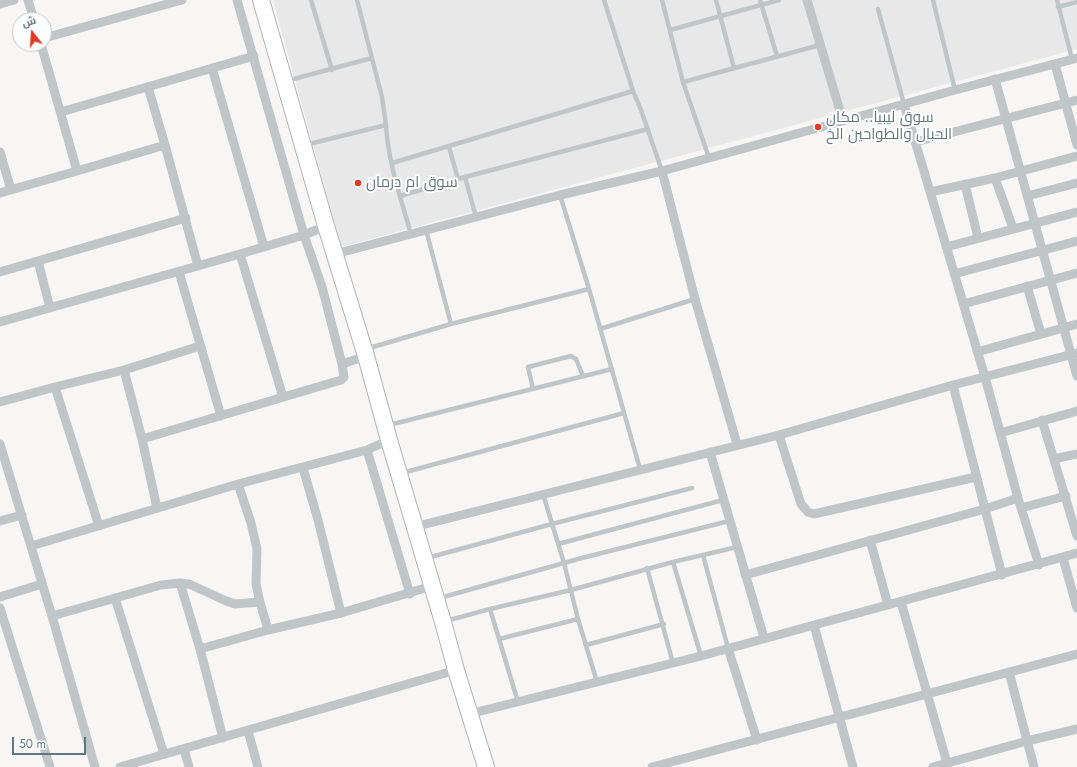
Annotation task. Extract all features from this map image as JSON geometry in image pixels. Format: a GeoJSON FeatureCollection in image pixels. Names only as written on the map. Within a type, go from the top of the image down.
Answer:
{"type":"FeatureCollection","features":[{"type":"Feature","properties":{"kind":"highway"},"geometry":{"type":"LineString","coordinates":[[261,0],[326,226],[365,353],[414,527],[486,767]]}},
{"type":"Feature","properties":{"kind":"street"},"geometry":{"type":"LineString","coordinates":[[0,4],[14,0]]}},
{"type":"Feature","properties":{"kind":"street"},"geometry":{"type":"LineString","coordinates":[[28,0],[32,12]]}},
{"type":"Feature","properties":{"kind":"street"},"geometry":{"type":"LineString","coordinates":[[52,36],[182,0]]}},
{"type":"Feature","properties":{"kind":"street"},"geometry":{"type":"LineString","coordinates":[[142,440],[343,379],[344,376],[322,287],[304,235],[237,0]]}},
{"type":"Feature","properties":{"kind":"street"},"geometry":{"type":"LineString","coordinates":[[808,0],[843,121]]}},
{"type":"Feature","properties":{"kind":"street"},"geometry":{"type":"LineString","coordinates":[[42,52],[77,171]]}},
{"type":"Feature","properties":{"kind":"street"},"geometry":{"type":"LineString","coordinates":[[61,112],[254,56]]}},
{"type":"Feature","properties":{"kind":"street"},"geometry":{"type":"LineString","coordinates":[[335,254],[560,195],[662,171],[1074,58]]}},
{"type":"Feature","properties":{"kind":"street"},"geometry":{"type":"LineString","coordinates":[[1055,64],[1077,145]]}},
{"type":"Feature","properties":{"kind":"street"},"geometry":{"type":"LineString","coordinates":[[212,68],[264,247]]}},
{"type":"Feature","properties":{"kind":"street"},"geometry":{"type":"LineString","coordinates":[[995,79],[1063,328],[1074,354],[1077,376]]}},
{"type":"Feature","properties":{"kind":"street"},"geometry":{"type":"LineString","coordinates":[[148,87],[186,218],[198,266]]}},
{"type":"Feature","properties":{"kind":"street"},"geometry":{"type":"LineString","coordinates":[[915,142],[1077,100]]}},
{"type":"Feature","properties":{"kind":"street"},"geometry":{"type":"LineString","coordinates":[[904,104],[985,377],[1018,498],[1039,565]]}},
{"type":"Feature","properties":{"kind":"street"},"geometry":{"type":"LineString","coordinates":[[0,193],[165,145]]}},
{"type":"Feature","properties":{"kind":"street"},"geometry":{"type":"LineString","coordinates":[[0,152],[11,190]]}},
{"type":"Feature","properties":{"kind":"street"},"geometry":{"type":"LineString","coordinates":[[930,192],[995,178],[1077,156]]}},
{"type":"Feature","properties":{"kind":"street"},"geometry":{"type":"LineString","coordinates":[[662,171],[695,299],[737,444]]}},
{"type":"Feature","properties":{"kind":"street"},"geometry":{"type":"LineString","coordinates":[[995,178],[1013,228]]}},
{"type":"Feature","properties":{"kind":"street"},"geometry":{"type":"LineString","coordinates":[[965,184],[978,238]]}},
{"type":"Feature","properties":{"kind":"street"},"geometry":{"type":"LineString","coordinates":[[1027,196],[1077,184]]}},
{"type":"Feature","properties":{"kind":"street"},"geometry":{"type":"LineString","coordinates":[[946,247],[1077,212]]}},
{"type":"Feature","properties":{"kind":"street"},"geometry":{"type":"LineString","coordinates":[[0,272],[186,218]]}},
{"type":"Feature","properties":{"kind":"street"},"geometry":{"type":"LineString","coordinates":[[0,322],[264,247],[304,235],[326,226]]}},
{"type":"Feature","properties":{"kind":"street"},"geometry":{"type":"LineString","coordinates":[[954,274],[1077,241]]}},
{"type":"Feature","properties":{"kind":"street"},"geometry":{"type":"LineString","coordinates":[[240,254],[283,397]]}},
{"type":"Feature","properties":{"kind":"street"},"geometry":{"type":"LineString","coordinates":[[38,261],[50,308]]}},
{"type":"Feature","properties":{"kind":"street"},"geometry":{"type":"LineString","coordinates":[[179,272],[221,416]]}},
{"type":"Feature","properties":{"kind":"street"},"geometry":{"type":"LineString","coordinates":[[963,304],[1077,273]]}},
{"type":"Feature","properties":{"kind":"street"},"geometry":{"type":"LineString","coordinates":[[1027,286],[1041,334]]}},
{"type":"Feature","properties":{"kind":"street"},"geometry":{"type":"LineString","coordinates":[[977,352],[1077,324]]}},
{"type":"Feature","properties":{"kind":"street"},"geometry":{"type":"LineString","coordinates":[[0,402],[124,370],[200,346]]}},
{"type":"Feature","properties":{"kind":"street"},"geometry":{"type":"LineString","coordinates":[[342,364],[365,353]]}},
{"type":"Feature","properties":{"kind":"street"},"geometry":{"type":"LineString","coordinates":[[414,527],[737,444],[779,435],[953,385],[1074,354]]}},
{"type":"Feature","properties":{"kind":"street"},"geometry":{"type":"LineString","coordinates":[[124,370],[142,440],[157,508]]}},
{"type":"Feature","properties":{"kind":"street"},"geometry":{"type":"LineString","coordinates":[[953,385],[1002,575]]}},
{"type":"Feature","properties":{"kind":"street"},"geometry":{"type":"LineString","coordinates":[[55,387],[99,526]]}},
{"type":"Feature","properties":{"kind":"street"},"geometry":{"type":"LineString","coordinates":[[1000,433],[1077,411]]}},
{"type":"Feature","properties":{"kind":"street"},"geometry":{"type":"LineString","coordinates":[[1042,420],[1077,536]]}},
{"type":"Feature","properties":{"kind":"street"},"geometry":{"type":"LineString","coordinates":[[31,546],[238,484],[367,450],[387,433]]}},
{"type":"Feature","properties":{"kind":"street"},"geometry":{"type":"LineString","coordinates":[[779,435],[801,504],[808,512],[814,514],[976,476]]}},
{"type":"Feature","properties":{"kind":"street"},"geometry":{"type":"LineString","coordinates":[[0,444],[3,467],[22,514],[95,767]]}},
{"type":"Feature","properties":{"kind":"street"},"geometry":{"type":"LineString","coordinates":[[367,450],[410,594]]}},
{"type":"Feature","properties":{"kind":"street"},"geometry":{"type":"LineString","coordinates":[[710,452],[764,638]]}},
{"type":"Feature","properties":{"kind":"street"},"geometry":{"type":"LineString","coordinates":[[1054,459],[1077,454]]}},
{"type":"Feature","properties":{"kind":"street"},"geometry":{"type":"LineString","coordinates":[[303,468],[318,520],[341,613]]}},
{"type":"Feature","properties":{"kind":"street"},"geometry":{"type":"LineString","coordinates":[[238,484],[251,523],[257,549],[256,584],[268,630]]}},
{"type":"Feature","properties":{"kind":"street"},"geometry":{"type":"LineString","coordinates":[[1021,508],[1066,496]]}},
{"type":"Feature","properties":{"kind":"street"},"geometry":{"type":"LineString","coordinates":[[746,575],[985,509],[1018,498]]}},
{"type":"Feature","properties":{"kind":"street"},"geometry":{"type":"LineString","coordinates":[[0,521],[22,514]]}},
{"type":"Feature","properties":{"kind":"street"},"geometry":{"type":"LineString","coordinates":[[870,540],[888,606]]}},
{"type":"Feature","properties":{"kind":"street"},"geometry":{"type":"LineString","coordinates":[[469,714],[701,656],[1039,565],[1077,553]]}},
{"type":"Feature","properties":{"kind":"street"},"geometry":{"type":"LineString","coordinates":[[1063,558],[1077,608]]}},
{"type":"Feature","properties":{"kind":"street"},"geometry":{"type":"LineString","coordinates":[[52,616],[161,585],[180,583],[189,584],[230,602],[240,604],[260,602]]}},
{"type":"Feature","properties":{"kind":"street"},"geometry":{"type":"LineString","coordinates":[[180,583],[200,649],[223,738]]}},
{"type":"Feature","properties":{"kind":"street"},"geometry":{"type":"LineString","coordinates":[[0,597],[42,584]]}},
{"type":"Feature","properties":{"kind":"street"},"geometry":{"type":"LineString","coordinates":[[200,649],[410,594],[434,593]]}},
{"type":"Feature","properties":{"kind":"street"},"geometry":{"type":"LineString","coordinates":[[115,598],[164,754]]}},
{"type":"Feature","properties":{"kind":"street"},"geometry":{"type":"LineString","coordinates":[[901,602],[926,694],[947,763]]}},
{"type":"Feature","properties":{"kind":"street"},"geometry":{"type":"LineString","coordinates":[[0,608],[50,767]]}},
{"type":"Feature","properties":{"kind":"street"},"geometry":{"type":"LineString","coordinates":[[814,625],[853,767]]}},
{"type":"Feature","properties":{"kind":"street"},"geometry":{"type":"LineString","coordinates":[[728,648],[756,740]]}},
{"type":"Feature","properties":{"kind":"street"},"geometry":{"type":"LineString","coordinates":[[652,767],[670,765],[756,740],[1077,654]]}},
{"type":"Feature","properties":{"kind":"street"},"geometry":{"type":"LineString","coordinates":[[120,767],[143,764],[164,754],[456,670]]}},
{"type":"Feature","properties":{"kind":"street"},"geometry":{"type":"LineString","coordinates":[[1009,672],[1034,767]]}},
{"type":"Feature","properties":{"kind":"street"},"geometry":{"type":"LineString","coordinates":[[933,767],[1077,729]]}},
{"type":"Feature","properties":{"kind":"street"},"geometry":{"type":"LineString","coordinates":[[248,731],[258,767]]}},
{"type":"Feature","properties":{"kind":"street"},"geometry":{"type":"LineString","coordinates":[[184,749],[189,767]]}},
{"type":"Feature","properties":{"kind":"lane"},"geometry":{"type":"LineString","coordinates":[[311,0],[332,70]]}},
{"type":"Feature","properties":{"kind":"lane"},"geometry":{"type":"LineString","coordinates":[[357,0],[382,97],[388,146],[411,234]]}},
{"type":"Feature","properties":{"kind":"lane"},"geometry":{"type":"LineString","coordinates":[[604,0],[633,91],[642,110],[662,171]]}},
{"type":"Feature","properties":{"kind":"lane"},"geometry":{"type":"LineString","coordinates":[[662,0],[683,82],[709,158]]}},
{"type":"Feature","properties":{"kind":"lane"},"geometry":{"type":"LineString","coordinates":[[716,0],[734,68]]}},
{"type":"Feature","properties":{"kind":"lane"},"geometry":{"type":"LineString","coordinates":[[670,30],[720,16],[761,2],[779,0]]}},
{"type":"Feature","properties":{"kind":"lane"},"geometry":{"type":"LineString","coordinates":[[933,0],[955,90]]}},
{"type":"Feature","properties":{"kind":"lane"},"geometry":{"type":"LineString","coordinates":[[1056,0],[1074,58]]}},
{"type":"Feature","properties":{"kind":"lane"},"geometry":{"type":"LineString","coordinates":[[761,2],[777,56]]}},
{"type":"Feature","properties":{"kind":"lane"},"geometry":{"type":"LineString","coordinates":[[1058,7],[1077,2]]}},
{"type":"Feature","properties":{"kind":"lane"},"geometry":{"type":"LineString","coordinates":[[878,9],[904,104]]}},
{"type":"Feature","properties":{"kind":"lane"},"geometry":{"type":"LineString","coordinates":[[683,82],[820,45]]}},
{"type":"Feature","properties":{"kind":"lane"},"geometry":{"type":"LineString","coordinates":[[285,82],[372,58]]}},
{"type":"Feature","properties":{"kind":"lane"},"geometry":{"type":"LineString","coordinates":[[392,163],[633,91]]}},
{"type":"Feature","properties":{"kind":"lane"},"geometry":{"type":"LineString","coordinates":[[303,146],[386,125]]}},
{"type":"Feature","properties":{"kind":"lane"},"geometry":{"type":"LineString","coordinates":[[400,196],[458,179],[648,129]]}},
{"type":"Feature","properties":{"kind":"lane"},"geometry":{"type":"LineString","coordinates":[[449,147],[458,179]]}},
{"type":"Feature","properties":{"kind":"lane"},"geometry":{"type":"LineString","coordinates":[[465,178],[476,217]]}},
{"type":"Feature","properties":{"kind":"lane"},"geometry":{"type":"LineString","coordinates":[[560,195],[640,469]]}},
{"type":"Feature","properties":{"kind":"lane"},"geometry":{"type":"LineString","coordinates":[[426,230],[451,324]]}},
{"type":"Feature","properties":{"kind":"lane"},"geometry":{"type":"LineString","coordinates":[[365,353],[451,324],[588,288]]}},
{"type":"Feature","properties":{"kind":"lane"},"geometry":{"type":"LineString","coordinates":[[600,329],[695,299]]}},
{"type":"Feature","properties":{"kind":"lane"},"geometry":{"type":"LineString","coordinates":[[533,389],[528,367],[572,356],[576,359],[583,376]]}},
{"type":"Feature","properties":{"kind":"lane"},"geometry":{"type":"LineString","coordinates":[[387,433],[533,389],[612,369]]}},
{"type":"Feature","properties":{"kind":"lane"},"geometry":{"type":"LineString","coordinates":[[399,474],[624,413]]}},
{"type":"Feature","properties":{"kind":"lane"},"geometry":{"type":"LineString","coordinates":[[424,559],[692,488]]}},
{"type":"Feature","properties":{"kind":"lane"},"geometry":{"type":"LineString","coordinates":[[542,494],[564,563],[578,619],[597,682]]}},
{"type":"Feature","properties":{"kind":"lane"},"geometry":{"type":"LineString","coordinates":[[558,544],[724,500]]}},
{"type":"Feature","properties":{"kind":"lane"},"geometry":{"type":"LineString","coordinates":[[434,593],[564,563],[729,521]]}},
{"type":"Feature","properties":{"kind":"lane"},"geometry":{"type":"LineString","coordinates":[[443,622],[490,609],[571,590],[647,568],[737,547]]}},
{"type":"Feature","properties":{"kind":"lane"},"geometry":{"type":"LineString","coordinates":[[703,555],[728,648]]}},
{"type":"Feature","properties":{"kind":"lane"},"geometry":{"type":"LineString","coordinates":[[673,562],[701,656]]}},
{"type":"Feature","properties":{"kind":"lane"},"geometry":{"type":"LineString","coordinates":[[647,568],[664,624],[673,663]]}},
{"type":"Feature","properties":{"kind":"lane"},"geometry":{"type":"LineString","coordinates":[[490,609],[518,702]]}},
{"type":"Feature","properties":{"kind":"lane"},"geometry":{"type":"LineString","coordinates":[[499,639],[578,619]]}},
{"type":"Feature","properties":{"kind":"lane"},"geometry":{"type":"LineString","coordinates":[[586,645],[664,624]]}},
{"type":"Feature","properties":{"kind":"shaded area"},"geometry":{"type":"Polygon","coordinates":[[[273,0],[1077,0],[1077,49],[341,247],[273,0]]]}},
{"type":"Feature","properties":{"kind":"place","name":"سوق ليبيا.. مكان الحبال والطواحين الخ"},"geometry":{"type":"Point","coordinates":[818,127]}},
{"type":"Feature","properties":{"kind":"place","name":"سوق ام درمان"},"geometry":{"type":"Point","coordinates":[358,183]}}]}
